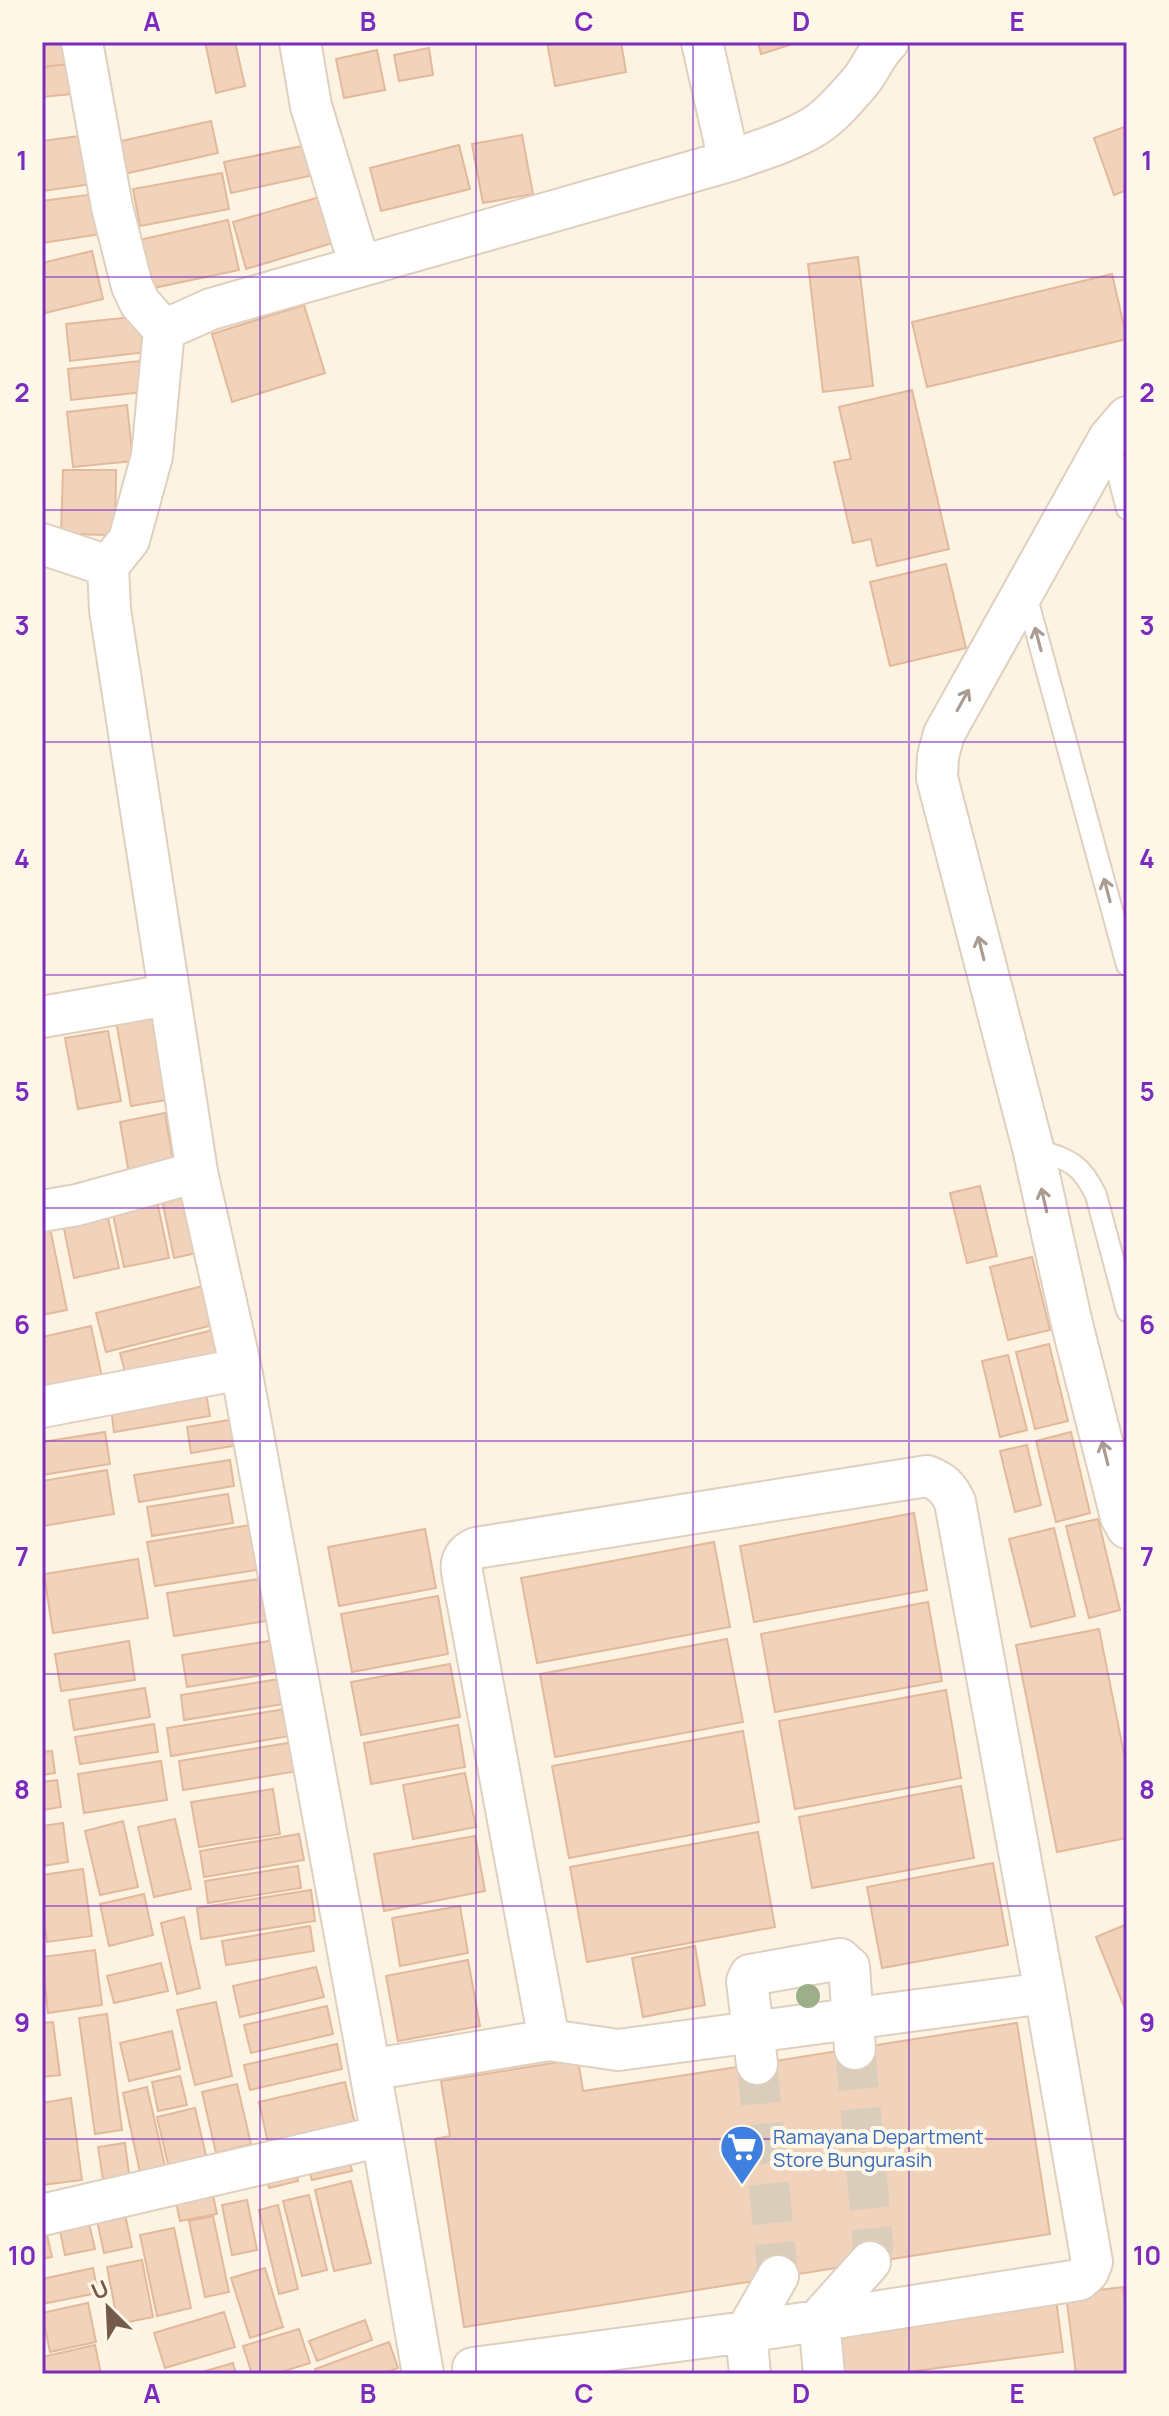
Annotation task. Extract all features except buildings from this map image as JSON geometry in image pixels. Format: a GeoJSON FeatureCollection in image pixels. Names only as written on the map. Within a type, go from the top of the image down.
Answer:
{"type":"FeatureCollection","features":[{"type":"Feature","properties":{"kind":"street"},"geometry":{"type":"LineString","coordinates":[[82,42],[112,207],[132,286],[140,303],[164,330],[152,456],[129,540],[108,566],[110,610],[197,1172],[241,1369],[423,2374]]}},
{"type":"Feature","properties":{"kind":"street"},"geometry":{"type":"LineString","coordinates":[[300,42],[311,106],[360,266]]}},
{"type":"Feature","properties":{"kind":"street"},"geometry":{"type":"LineString","coordinates":[[702,42],[729,161]]}},
{"type":"Feature","properties":{"kind":"street"},"geometry":{"type":"LineString","coordinates":[[164,330],[211,309],[729,161],[793,137],[817,125],[862,80],[880,45]]}},
{"type":"Feature","properties":{"kind":"street"},"geometry":{"type":"LineString","coordinates":[[1118,428],[1024,588],[944,734],[938,756],[937,778],[1033,1148],[1072,1324],[1121,1517],[1127,1528]]}},
{"type":"Feature","properties":{"kind":"street"},"geometry":{"type":"LineString","coordinates":[[42,544],[108,566]]}},
{"type":"Feature","properties":{"kind":"street"},"geometry":{"type":"LineString","coordinates":[[42,1017],[168,995]]}},
{"type":"Feature","properties":{"kind":"street"},"geometry":{"type":"LineString","coordinates":[[42,1211],[77,1205],[197,1172]]}},
{"type":"Feature","properties":{"kind":"street"},"geometry":{"type":"LineString","coordinates":[[42,1407],[241,1369]]}},
{"type":"Feature","properties":{"kind":"street"},"geometry":{"type":"LineString","coordinates":[[473,2368],[746,2332],[1079,2280],[1088,2272],[1092,2262],[955,1502],[949,1489],[938,1480],[927,1476],[476,1548],[462,1559],[549,2040]]}},
{"type":"Feature","properties":{"kind":"street"},"geometry":{"type":"LineString","coordinates":[[755,2047],[747,1981],[750,1975],[840,1959],[849,1967],[854,2034]]}},
{"type":"Feature","properties":{"kind":"street"},"geometry":{"type":"LineString","coordinates":[[387,2067],[549,2040],[618,2050],[755,2047],[854,2034],[1045,1993]]}},
{"type":"Feature","properties":{"kind":"street"},"geometry":{"type":"LineString","coordinates":[[42,2215],[382,2136]]}},
{"type":"Feature","properties":{"kind":"street"},"geometry":{"type":"LineString","coordinates":[[824,2374],[819,2319],[870,2262]]}},
{"type":"Feature","properties":{"kind":"street"},"geometry":{"type":"LineString","coordinates":[[750,2374],[746,2332],[778,2276]]}},
{"type":"Feature","properties":{"kind":"lane"},"geometry":{"type":"LineString","coordinates":[[1118,428],[1127,509]]}},
{"type":"Feature","properties":{"kind":"lane"},"geometry":{"type":"LineString","coordinates":[[1024,588],[1127,965]]}},
{"type":"Feature","properties":{"kind":"lane"},"geometry":{"type":"LineString","coordinates":[[1033,1148],[1072,1162],[1087,1178],[1096,1195],[1127,1311]]}},
{"type":"Feature","properties":{"kind":"tunnel"},"geometry":{"type":"LineString","coordinates":[[855,2049],[873,2244],[870,2262]]}},
{"type":"Feature","properties":{"kind":"tunnel"},"geometry":{"type":"LineString","coordinates":[[757,2064],[778,2276]]}},
{"type":"Feature","properties":{"kind":"place","name":"Ramayana Department Store Bungurasih"},"geometry":{"type":"Point","coordinates":[742,2186]}}]}
